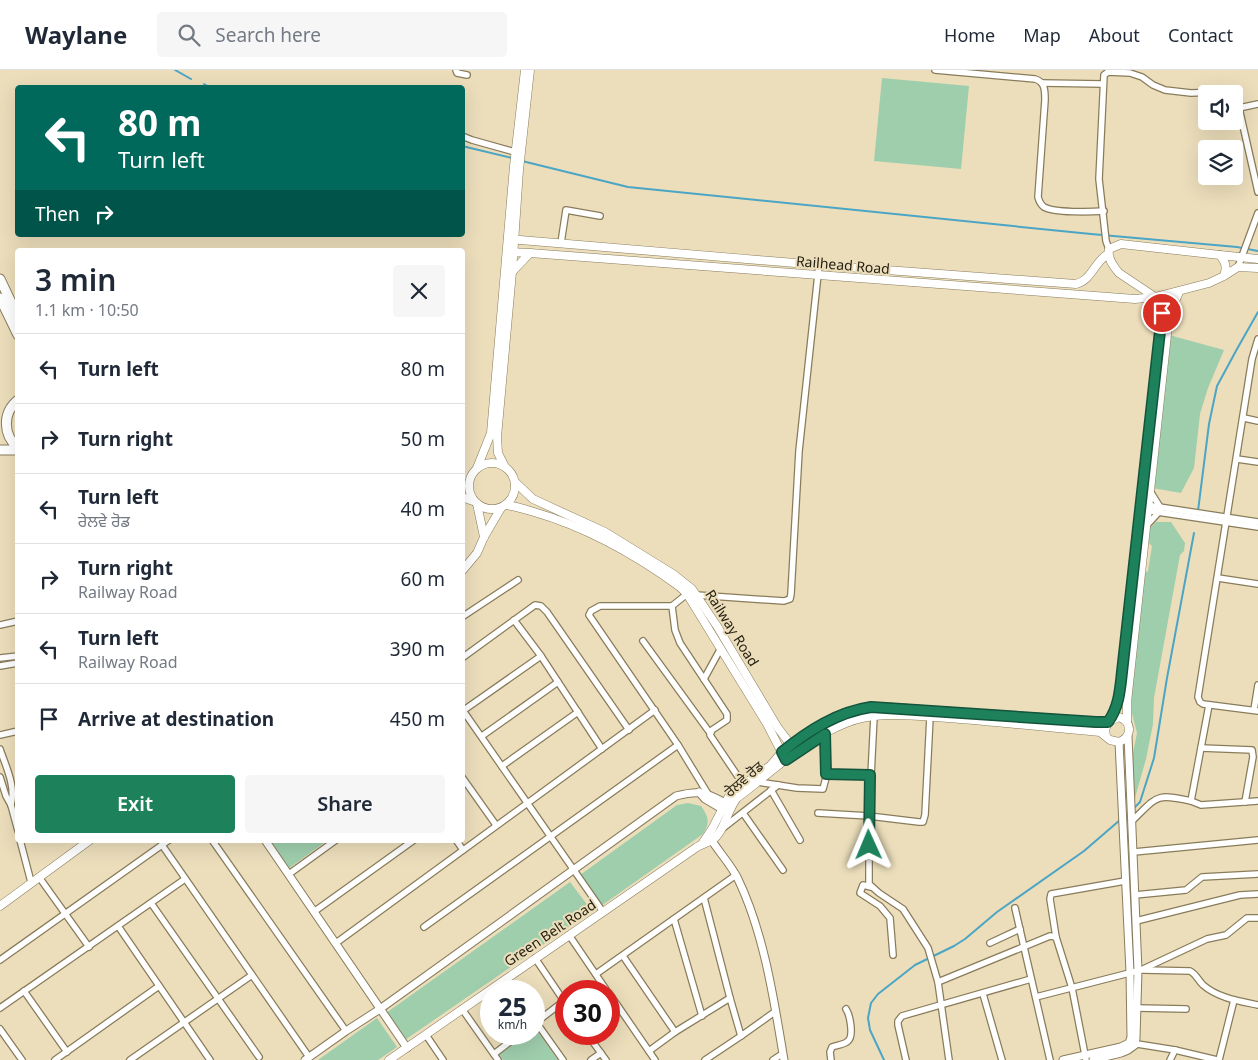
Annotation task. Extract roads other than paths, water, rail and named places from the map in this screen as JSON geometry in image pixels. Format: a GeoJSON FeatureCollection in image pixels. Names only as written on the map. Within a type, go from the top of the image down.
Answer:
{"type":"FeatureCollection","features":[{"type":"Feature","properties":{"kind":"main road"},"geometry":{"type":"LineString","coordinates":[[511,239],[515,227],[517,154],[525,70]]}},
{"type":"Feature","properties":{"kind":"main road"},"geometry":{"type":"LineString","coordinates":[[517,154],[530,70]]}},
{"type":"Feature","properties":{"kind":"main road"},"geometry":{"type":"LineString","coordinates":[[484,537],[475,503],[469,490],[470,480],[491,433],[517,168]]}},
{"type":"Feature","properties":{"kind":"main road"},"geometry":{"type":"LineString","coordinates":[[515,227],[529,240]]}},
{"type":"Feature","properties":{"kind":"main road","name":"Railhead Road"},"geometry":{"type":"LineString","coordinates":[[511,239],[1076,284],[1085,281],[1108,248]]}},
{"type":"Feature","properties":{"kind":"main road"},"geometry":{"type":"LineString","coordinates":[[1179,292],[1169,316],[1161,357],[1144,507],[1118,704],[1105,730],[1106,736],[1110,740],[1119,742],[1128,736],[1130,728],[1127,722],[1127,702],[1146,525],[1144,507],[1150,491],[1161,357],[1162,313],[1161,306],[1155,297],[1114,268],[1108,248],[1122,244],[1258,259]]}},
{"type":"Feature","properties":{"kind":"main road"},"geometry":{"type":"LineString","coordinates":[[465,498],[490,510],[503,506],[510,501],[514,492],[515,482],[498,453],[497,437],[512,272],[510,252]]}},
{"type":"Feature","properties":{"kind":"main road","name":"Railhead Road"},"geometry":{"type":"LineString","coordinates":[[510,252],[1135,299],[1179,292],[1209,283],[1238,267]]}},
{"type":"Feature","properties":{"kind":"main road"},"geometry":{"type":"LineString","coordinates":[[512,272],[530,252]]}},
{"type":"Feature","properties":{"kind":"main road"},"geometry":{"type":"LineString","coordinates":[[1220,255],[1226,264],[1224,276]]}},
{"type":"Feature","properties":{"kind":"main road"},"geometry":{"type":"LineString","coordinates":[[1238,267],[1258,268]]}},
{"type":"Feature","properties":{"kind":"main road"},"geometry":{"type":"LineString","coordinates":[[906,282],[907,271]]}},
{"type":"Feature","properties":{"kind":"main road"},"geometry":{"type":"LineString","coordinates":[[0,279],[15,311]]}},
{"type":"Feature","properties":{"kind":"main road"},"geometry":{"type":"LineString","coordinates":[[0,298],[15,328]]}},
{"type":"Feature","properties":{"kind":"main road"},"geometry":{"type":"LineString","coordinates":[[0,408],[15,401]]}},
{"type":"Feature","properties":{"kind":"main road"},"geometry":{"type":"LineString","coordinates":[[15,402],[8,412],[6,428],[9,437],[15,445]]}},
{"type":"Feature","properties":{"kind":"main road"},"geometry":{"type":"LineString","coordinates":[[0,450],[15,449]]}},
{"type":"Feature","properties":{"kind":"main road"},"geometry":{"type":"LineString","coordinates":[[465,473],[490,463],[505,467]]}},
{"type":"Feature","properties":{"kind":"main road","name":"Railway Road"},"geometry":{"type":"LineString","coordinates":[[515,482],[533,499],[587,522],[687,584],[696,594],[717,626],[778,728],[796,752]]}},
{"type":"Feature","properties":{"kind":"main road"},"geometry":{"type":"LineString","coordinates":[[465,567],[477,553],[484,537],[503,506]]}},
{"type":"Feature","properties":{"kind":"main road"},"geometry":{"type":"LineString","coordinates":[[503,506],[519,507],[554,517],[587,530],[669,579],[687,594],[767,724],[786,760]]}},
{"type":"Feature","properties":{"kind":"main road"},"geometry":{"type":"LineString","coordinates":[[710,838],[733,792],[745,788],[791,744],[843,713],[871,707],[1108,722],[1119,717],[1127,722]]}},
{"type":"Feature","properties":{"kind":"main road","name":"ਰੇਲਵੇ ਰੋਡ"},"geometry":{"type":"LineString","coordinates":[[745,788],[758,782],[796,752],[825,734],[851,721],[874,716],[930,717],[1100,732],[1106,736]]}},
{"type":"Feature","properties":{"kind":"main road","name":"ਰੇਲਵੇ ਰੋਡ"},"geometry":{"type":"LineString","coordinates":[[710,838],[720,831],[726,807]]}},
{"type":"Feature","properties":{"kind":"main road","name":"Green Belt Road"},"geometry":{"type":"LineString","coordinates":[[392,1059],[710,838]]}},
{"type":"Feature","properties":{"kind":"main road"},"geometry":{"type":"LineString","coordinates":[[0,906],[86,843]]}},
{"type":"Feature","properties":{"kind":"street"},"geometry":{"type":"LineString","coordinates":[[456,70],[458,73],[467,75]]}},
{"type":"Feature","properties":{"kind":"street"},"geometry":{"type":"LineString","coordinates":[[934,70],[1034,79],[1042,83],[1102,84]]}},
{"type":"Feature","properties":{"kind":"street"},"geometry":{"type":"LineString","coordinates":[[1108,248],[1099,179],[1102,84],[1104,76],[1108,72],[1130,73],[1142,77],[1153,85],[1165,90],[1198,93]]}},
{"type":"Feature","properties":{"kind":"street"},"geometry":{"type":"LineString","coordinates":[[1042,83],[1045,89],[1045,100],[1038,197],[1040,202],[1042,206],[1053,210],[1104,211]]}},
{"type":"Feature","properties":{"kind":"street"},"geometry":{"type":"LineString","coordinates":[[1243,107],[1258,104]]}},
{"type":"Feature","properties":{"kind":"street"},"geometry":{"type":"LineString","coordinates":[[1243,126],[1258,192]]}},
{"type":"Feature","properties":{"kind":"street"},"geometry":{"type":"LineString","coordinates":[[465,137],[517,154]]}},
{"type":"Feature","properties":{"kind":"street"},"geometry":{"type":"LineString","coordinates":[[561,243],[566,210],[600,216]]}},
{"type":"Feature","properties":{"kind":"street"},"geometry":{"type":"LineString","coordinates":[[1238,267],[1258,213]]}},
{"type":"Feature","properties":{"kind":"street"},"geometry":{"type":"LineString","coordinates":[[696,594],[784,601],[790,599],[792,594],[799,451],[819,265]]}},
{"type":"Feature","properties":{"kind":"street"},"geometry":{"type":"LineString","coordinates":[[1258,339],[1252,359],[1198,697],[1200,702],[1209,705],[1256,711],[1258,685]]}},
{"type":"Feature","properties":{"kind":"street"},"geometry":{"type":"LineString","coordinates":[[1244,418],[1258,421]]}},
{"type":"Feature","properties":{"kind":"street"},"geometry":{"type":"LineString","coordinates":[[1237,459],[1258,462]]}},
{"type":"Feature","properties":{"kind":"street"},"geometry":{"type":"LineString","coordinates":[[1150,491],[1159,510]]}},
{"type":"Feature","properties":{"kind":"street"},"geometry":{"type":"LineString","coordinates":[[1144,507],[1258,522]]}},
{"type":"Feature","properties":{"kind":"street"},"geometry":{"type":"LineString","coordinates":[[1146,525],[1159,510]]}},
{"type":"Feature","properties":{"kind":"street"},"geometry":{"type":"LineString","coordinates":[[1227,519],[1258,527]]}},
{"type":"Feature","properties":{"kind":"street"},"geometry":{"type":"LineString","coordinates":[[1218,578],[1258,584]]}},
{"type":"Feature","properties":{"kind":"street"},"geometry":{"type":"LineString","coordinates":[[465,615],[518,580]]}},
{"type":"Feature","properties":{"kind":"street"},"geometry":{"type":"LineString","coordinates":[[687,594],[672,606],[600,606],[594,608],[589,614],[678,745],[708,794],[726,807]]}},
{"type":"Feature","properties":{"kind":"street"},"geometry":{"type":"LineString","coordinates":[[465,656],[535,605],[544,608],[628,730]]}},
{"type":"Feature","properties":{"kind":"street"},"geometry":{"type":"LineString","coordinates":[[672,606],[675,630],[680,643],[728,717],[727,720],[710,733]]}},
{"type":"Feature","properties":{"kind":"street"},"geometry":{"type":"LineString","coordinates":[[514,620],[541,656],[602,749]]}},
{"type":"Feature","properties":{"kind":"street"},"geometry":{"type":"LineString","coordinates":[[0,625],[15,622]]}},
{"type":"Feature","properties":{"kind":"street"},"geometry":{"type":"LineString","coordinates":[[643,641],[710,733],[745,788]]}},
{"type":"Feature","properties":{"kind":"street"},"geometry":{"type":"LineString","coordinates":[[704,679],[720,648]]}},
{"type":"Feature","properties":{"kind":"street"},"geometry":{"type":"LineString","coordinates":[[0,658],[15,656]]}},
{"type":"Feature","properties":{"kind":"street"},"geometry":{"type":"LineString","coordinates":[[465,708],[541,656]]}},
{"type":"Feature","properties":{"kind":"street"},"geometry":{"type":"LineString","coordinates":[[0,666],[15,664]]}},
{"type":"Feature","properties":{"kind":"street"},"geometry":{"type":"LineString","coordinates":[[482,736],[558,682]]}},
{"type":"Feature","properties":{"kind":"street"},"geometry":{"type":"LineString","coordinates":[[1191,801],[1209,705]]}},
{"type":"Feature","properties":{"kind":"street"},"geometry":{"type":"LineString","coordinates":[[336,944],[654,710]]}},
{"type":"Feature","properties":{"kind":"street"},"geometry":{"type":"LineString","coordinates":[[465,712],[603,912]]}},
{"type":"Feature","properties":{"kind":"street"},"geometry":{"type":"LineString","coordinates":[[502,766],[578,712]]}},
{"type":"Feature","properties":{"kind":"street"},"geometry":{"type":"LineString","coordinates":[[871,887],[868,876],[869,816],[874,716]]}},
{"type":"Feature","properties":{"kind":"street"},"geometry":{"type":"LineString","coordinates":[[818,814],[869,816],[923,822],[925,819],[930,717]]}},
{"type":"Feature","properties":{"kind":"street"},"geometry":{"type":"LineString","coordinates":[[0,735],[15,732]]}},
{"type":"Feature","properties":{"kind":"street"},"geometry":{"type":"LineString","coordinates":[[758,782],[822,790],[825,787],[826,774],[825,734]]}},
{"type":"Feature","properties":{"kind":"street"},"geometry":{"type":"LineString","coordinates":[[1093,1060],[1122,1053],[1132,1044],[1137,1008],[1140,970],[1128,736]]}},
{"type":"Feature","properties":{"kind":"street"},"geometry":{"type":"LineString","coordinates":[[1119,742],[1132,1044]]}},
{"type":"Feature","properties":{"kind":"street"},"geometry":{"type":"LineString","coordinates":[[424,927],[678,745]]}},
{"type":"Feature","properties":{"kind":"street"},"geometry":{"type":"LineString","coordinates":[[1201,748],[1252,750],[1253,757],[1245,802]]}},
{"type":"Feature","properties":{"kind":"street"},"geometry":{"type":"LineString","coordinates":[[0,749],[15,795],[11,805]]}},
{"type":"Feature","properties":{"kind":"street"},"geometry":{"type":"LineString","coordinates":[[826,774],[870,775]]}},
{"type":"Feature","properties":{"kind":"street"},"geometry":{"type":"LineString","coordinates":[[0,778],[15,819]]}},
{"type":"Feature","properties":{"kind":"street"},"geometry":{"type":"LineString","coordinates":[[465,781],[496,825]]}},
{"type":"Feature","properties":{"kind":"street"},"geometry":{"type":"LineString","coordinates":[[720,831],[778,785]]}},
{"type":"Feature","properties":{"kind":"street"},"geometry":{"type":"LineString","coordinates":[[771,790],[800,840]]}},
{"type":"Feature","properties":{"kind":"street"},"geometry":{"type":"LineString","coordinates":[[162,846],[307,1058],[380,1009],[676,796],[699,792],[708,794]]}},
{"type":"Feature","properties":{"kind":"street"},"geometry":{"type":"LineString","coordinates":[[699,792],[705,799],[726,807]]}},
{"type":"Feature","properties":{"kind":"street"},"geometry":{"type":"LineString","coordinates":[[6,796],[15,795]]}},
{"type":"Feature","properties":{"kind":"street"},"geometry":{"type":"LineString","coordinates":[[1132,819],[1159,797],[1168,796],[1201,805],[1258,801]]}},
{"type":"Feature","properties":{"kind":"street"},"geometry":{"type":"LineString","coordinates":[[743,813],[783,870]]}},
{"type":"Feature","properties":{"kind":"street"},"geometry":{"type":"LineString","coordinates":[[710,838],[736,875],[756,930],[776,1011],[783,1057],[774,1060]]}},
{"type":"Feature","properties":{"kind":"street"},"geometry":{"type":"LineString","coordinates":[[1134,852],[1258,840]]}},
{"type":"Feature","properties":{"kind":"street"},"geometry":{"type":"LineString","coordinates":[[21,843],[31,882]]}},
{"type":"Feature","properties":{"kind":"street"},"geometry":{"type":"LineString","coordinates":[[0,960],[166,843]]}},
{"type":"Feature","properties":{"kind":"street"},"geometry":{"type":"LineString","coordinates":[[214,843],[346,1031]]}},
{"type":"Feature","properties":{"kind":"street"},"geometry":{"type":"LineString","coordinates":[[267,843],[407,1048]]}},
{"type":"Feature","properties":{"kind":"street"},"geometry":{"type":"LineString","coordinates":[[289,874],[332,843]]}},
{"type":"Feature","properties":{"kind":"street"},"geometry":{"type":"LineString","coordinates":[[315,911],[410,843]]}},
{"type":"Feature","properties":{"kind":"street"},"geometry":{"type":"LineString","coordinates":[[458,843],[463,850]]}},
{"type":"Feature","properties":{"kind":"street"},"geometry":{"type":"LineString","coordinates":[[1135,895],[1186,890],[1202,877],[1258,874]]}},
{"type":"Feature","properties":{"kind":"street"},"geometry":{"type":"LineString","coordinates":[[596,974],[736,875]]}},
{"type":"Feature","properties":{"kind":"street"},"geometry":{"type":"LineString","coordinates":[[39,877],[89,947]]}},
{"type":"Feature","properties":{"kind":"street"},"geometry":{"type":"LineString","coordinates":[[0,1008],[185,879]]}},
{"type":"Feature","properties":{"kind":"street"},"geometry":{"type":"LineString","coordinates":[[1085,1057],[1072,988],[1056,937],[1050,899],[1051,894],[1125,881]]}},
{"type":"Feature","properties":{"kind":"street"},"geometry":{"type":"LineString","coordinates":[[893,955],[890,918],[880,906],[861,894],[861,889],[865,885],[871,887],[903,909],[931,956],[938,982],[949,1060]]}},
{"type":"Feature","properties":{"kind":"street"},"geometry":{"type":"LineString","coordinates":[[1136,921],[1234,896],[1258,894]]}},
{"type":"Feature","properties":{"kind":"street"},"geometry":{"type":"LineString","coordinates":[[704,898],[740,1036]]}},
{"type":"Feature","properties":{"kind":"street"},"geometry":{"type":"LineString","coordinates":[[151,903],[259,1057]]}},
{"type":"Feature","properties":{"kind":"street"},"geometry":{"type":"LineString","coordinates":[[1014,908],[1050,1060]]}},
{"type":"Feature","properties":{"kind":"street"},"geometry":{"type":"LineString","coordinates":[[1140,970],[1206,939],[1226,935],[1247,918],[1258,918]]}},
{"type":"Feature","properties":{"kind":"street"},"geometry":{"type":"LineString","coordinates":[[674,920],[702,1016]]}},
{"type":"Feature","properties":{"kind":"street"},"geometry":{"type":"LineString","coordinates":[[118,926],[209,1058],[200,1060]]}},
{"type":"Feature","properties":{"kind":"street"},"geometry":{"type":"LineString","coordinates":[[990,943],[1020,929]]}},
{"type":"Feature","properties":{"kind":"street"},"geometry":{"type":"LineString","coordinates":[[569,935],[600,980]]}},
{"type":"Feature","properties":{"kind":"street"},"geometry":{"type":"LineString","coordinates":[[938,982],[1050,936],[1056,937]]}},
{"type":"Feature","properties":{"kind":"street"},"geometry":{"type":"LineString","coordinates":[[622,956],[675,1032]]}},
{"type":"Feature","properties":{"kind":"street"},"geometry":{"type":"LineString","coordinates":[[535,958],[555,987]]}},
{"type":"Feature","properties":{"kind":"street"},"geometry":{"type":"LineString","coordinates":[[1036,997],[1140,970],[1190,970],[1206,987],[1234,1000],[1258,1005]]}},
{"type":"Feature","properties":{"kind":"street"},"geometry":{"type":"LineString","coordinates":[[130,1060],[252,975]]}},
{"type":"Feature","properties":{"kind":"street"},"geometry":{"type":"LineString","coordinates":[[906,1060],[898,1025],[899,1018],[1031,979]]}},
{"type":"Feature","properties":{"kind":"street"},"geometry":{"type":"LineString","coordinates":[[55,1060],[159,986]]}},
{"type":"Feature","properties":{"kind":"street"},"geometry":{"type":"LineString","coordinates":[[24,992],[67,1052]]}},
{"type":"Feature","properties":{"kind":"street"},"geometry":{"type":"LineString","coordinates":[[983,994],[1002,1060]]}},
{"type":"Feature","properties":{"kind":"street"},"geometry":{"type":"LineString","coordinates":[[649,1051],[675,1032],[730,998]]}},
{"type":"Feature","properties":{"kind":"street"},"geometry":{"type":"LineString","coordinates":[[1132,1044],[1175,1050],[1218,1060],[1234,1000]]}},
{"type":"Feature","properties":{"kind":"street"},"geometry":{"type":"LineString","coordinates":[[1137,1008],[1186,1009]]}},
{"type":"Feature","properties":{"kind":"street"},"geometry":{"type":"LineString","coordinates":[[462,1009],[498,1060]]}},
{"type":"Feature","properties":{"kind":"street"},"geometry":{"type":"LineString","coordinates":[[620,1009],[654,1060]]}},
{"type":"Feature","properties":{"kind":"street"},"geometry":{"type":"LineString","coordinates":[[831,1060],[830,1052],[832,1047],[846,1042],[851,1037],[850,1017],[846,1009]]}},
{"type":"Feature","properties":{"kind":"street"},"geometry":{"type":"LineString","coordinates":[[705,1060],[776,1011]]}},
{"type":"Feature","properties":{"kind":"street"},"geometry":{"type":"LineString","coordinates":[[0,1029],[22,1060]]}},
{"type":"Feature","properties":{"kind":"street"},"geometry":{"type":"LineString","coordinates":[[426,1035],[443,1060]]}},
{"type":"Feature","properties":{"kind":"street"},"geometry":{"type":"LineString","coordinates":[[545,1036],[563,1060]]}},
{"type":"Feature","properties":{"kind":"street"},"geometry":{"type":"LineString","coordinates":[[494,1054],[506,1045]]}},
{"type":"Feature","properties":{"kind":"street"},"geometry":{"type":"LineString","coordinates":[[596,1045],[606,1060]]}},
{"type":"Feature","properties":{"kind":"street"},"geometry":{"type":"LineString","coordinates":[[1170,1060],[1175,1050]]}},
{"type":"Feature","properties":{"kind":"street"},"geometry":{"type":"LineString","coordinates":[[591,1060],[601,1053]]}},
{"type":"Feature","properties":{"kind":"street"},"geometry":{"type":"LineString","coordinates":[[1062,1060],[1122,1053]]}},
{"type":"Feature","properties":{"kind":"waterway"},"geometry":{"type":"LineString","coordinates":[[175,70],[191,79]]}},
{"type":"Feature","properties":{"kind":"waterway"},"geometry":{"type":"LineString","coordinates":[[465,147],[512,158]]}},
{"type":"Feature","properties":{"kind":"waterway"},"geometry":{"type":"LineString","coordinates":[[522,161],[628,187],[1237,247],[1258,251]]}},
{"type":"Feature","properties":{"kind":"waterway"},"geometry":{"type":"LineString","coordinates":[[1198,511],[1209,424],[1217,386],[1258,312]]}},
{"type":"Feature","properties":{"kind":"waterway"},"geometry":{"type":"LineString","coordinates":[[1133,809],[1140,802],[1154,758],[1194,533]]}},
{"type":"Feature","properties":{"kind":"waterway"},"geometry":{"type":"LineString","coordinates":[[884,1060],[870,1030],[868,1018],[871,1003],[878,994],[915,965],[965,939],[997,912],[1084,851],[1120,820]]}}]}
